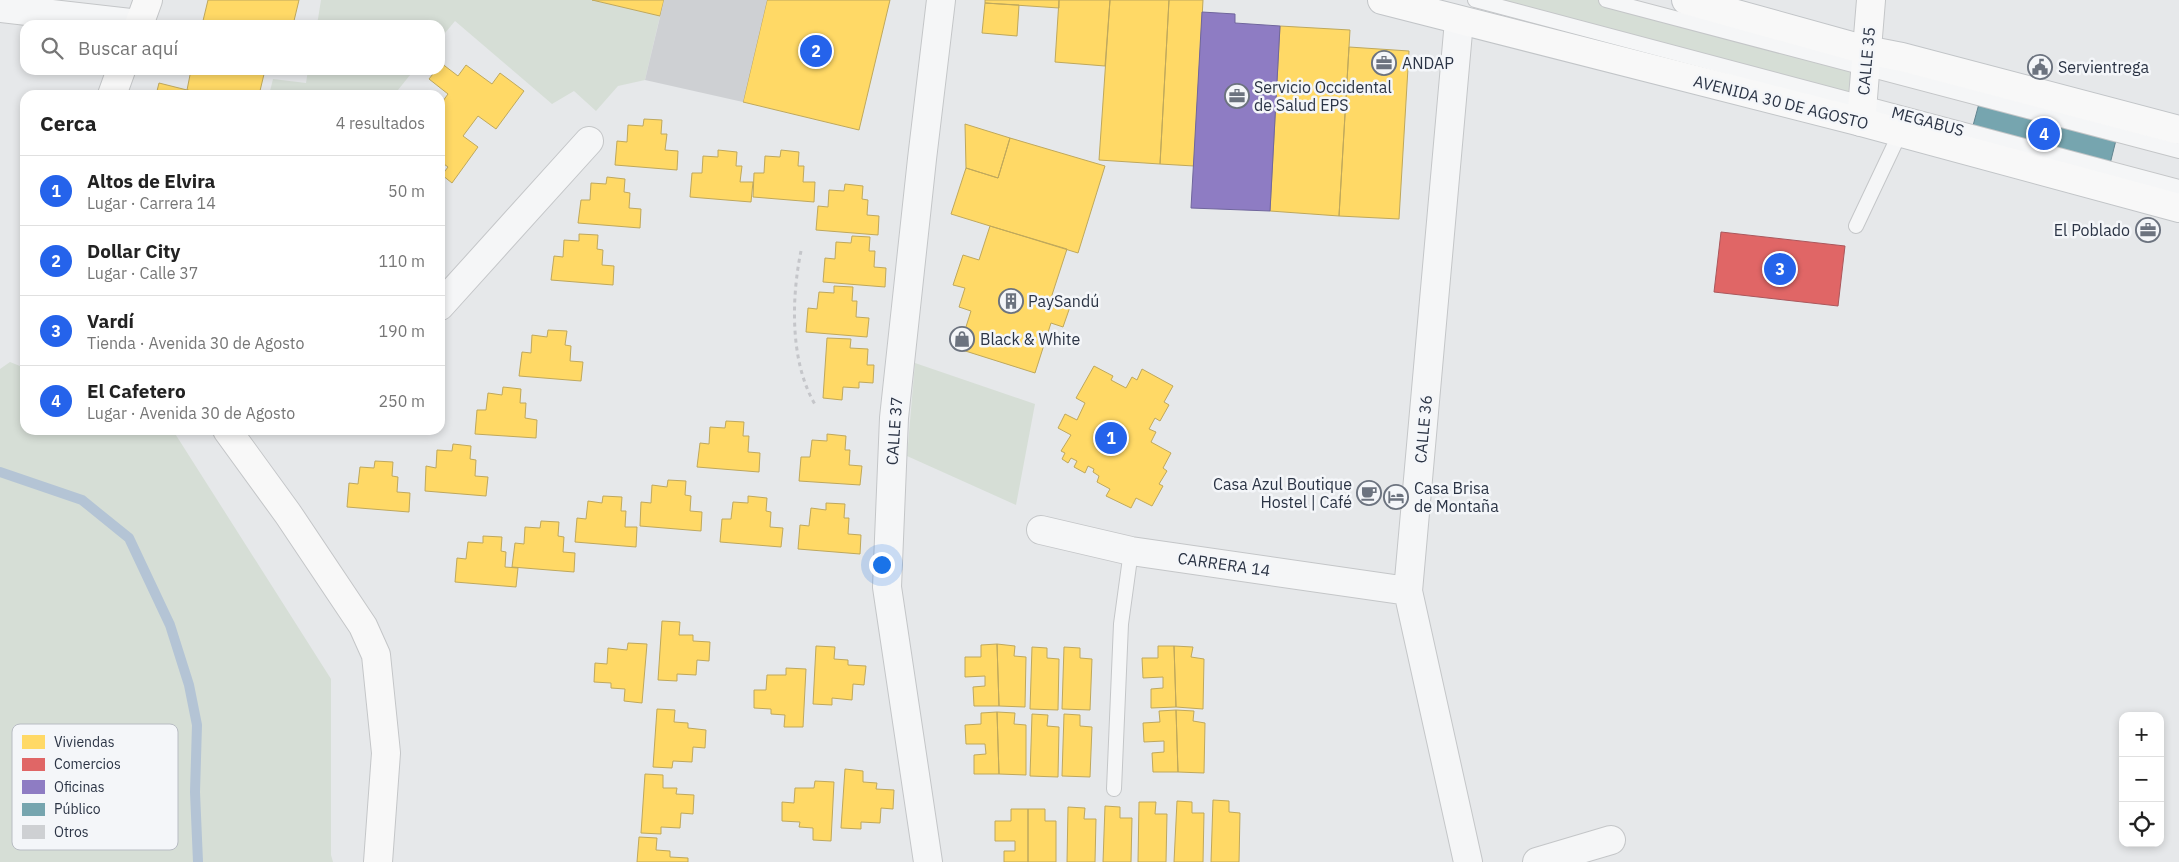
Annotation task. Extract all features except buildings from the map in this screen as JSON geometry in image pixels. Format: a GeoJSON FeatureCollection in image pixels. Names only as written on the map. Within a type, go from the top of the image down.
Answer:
{"type":"FeatureCollection","features":[{"type":"Feature","properties":{"kind":"main road","name":"AVENIDA 30 DE AGOSTO"},"geometry":{"type":"LineString","coordinates":[[1382,0],[1467,10],[1861,113],[1900,133],[2179,208]]}},
{"type":"Feature","properties":{"kind":"main road"},"geometry":{"type":"LineString","coordinates":[[1686,0],[1865,59],[1902,57],[2179,130]]}},
{"type":"Feature","properties":{"kind":"main road","name":"CALLE 35"},"geometry":{"type":"LineString","coordinates":[[1861,113],[1871,0]]}},
{"type":"Feature","properties":{"kind":"main road"},"geometry":{"type":"LineString","coordinates":[[114,90],[119,75]]}},
{"type":"Feature","properties":{"kind":"main road"},"geometry":{"type":"LineString","coordinates":[[231,435],[288,514],[363,626],[376,655],[386,753],[378,862]]}},
{"type":"Feature","properties":{"kind":"street","name":"CALLE 37"},"geometry":{"type":"LineString","coordinates":[[928,862],[887,587],[894,418],[922,158],[942,0]]}},
{"type":"Feature","properties":{"kind":"street"},"geometry":{"type":"LineString","coordinates":[[0,8],[142,16]]}},
{"type":"Feature","properties":{"kind":"street","name":"CALLE 36"},"geometry":{"type":"LineString","coordinates":[[1467,10],[1408,591],[1468,862]]}},
{"type":"Feature","properties":{"kind":"street"},"geometry":{"type":"LineString","coordinates":[[445,300],[589,141]]}},
{"type":"Feature","properties":{"kind":"street","name":"CARRERA 14"},"geometry":{"type":"LineString","coordinates":[[1041,530],[1131,550],[1408,591]]}},
{"type":"Feature","properties":{"kind":"street"},"geometry":{"type":"LineString","coordinates":[[1537,862],[1612,840]]}},
{"type":"Feature","properties":{"kind":"lane","name":"MEGABUS"},"geometry":{"type":"LineString","coordinates":[[1606,0],[1865,59],[2179,151]]}},
{"type":"Feature","properties":{"kind":"lane","name":"MEGABUS"},"geometry":{"type":"LineString","coordinates":[[1861,113],[2179,186]]}},
{"type":"Feature","properties":{"kind":"lane"},"geometry":{"type":"LineString","coordinates":[[1856,226],[1900,133]]}},
{"type":"Feature","properties":{"kind":"lane"},"geometry":{"type":"LineString","coordinates":[[1114,789],[1122,624],[1131,550]]}},
{"type":"Feature","properties":{"kind":"path"},"geometry":{"type":"LineString","coordinates":[[801,251],[795,280],[795,325],[807,392],[816,406]]}},
{"type":"Feature","properties":{"kind":"shaded area"},"geometry":{"type":"Polygon","coordinates":[[[321,0],[592,0],[660,16],[645,80],[618,86],[596,111],[574,91],[552,104],[455,21],[445,33],[445,20],[318,20],[321,0]]]}},
{"type":"Feature","properties":{"kind":"shaded area"},"geometry":{"type":"Polygon","coordinates":[[[1475,0],[1606,0],[1865,69],[1862,104],[1475,0]]]}},
{"type":"Feature","properties":{"kind":"shaded area"},"geometry":{"type":"Polygon","coordinates":[[[307,75],[410,75],[398,90],[270,90],[273,79],[306,83],[307,75]]]}},
{"type":"Feature","properties":{"kind":"shaded area"},"geometry":{"type":"Polygon","coordinates":[[[10,362],[20,366],[20,435],[176,435],[331,679],[331,855],[333,862],[0,862],[0,369],[10,362]]]}},
{"type":"Feature","properties":{"kind":"shaded area"},"geometry":{"type":"Polygon","coordinates":[[[915,363],[1035,404],[1016,505],[907,456],[915,363]]]}},
{"type":"Feature","properties":{"kind":"waterway"},"geometry":{"type":"LineString","coordinates":[[0,472],[82,500],[129,538],[170,625],[189,685],[197,725],[195,792],[198,862]]}},
{"type":"Feature","properties":{"kind":"place","name":"Dollar City"},"geometry":{"type":"Point","coordinates":[816,51]}},
{"type":"Feature","properties":{"kind":"place","name":"ANDAP"},"geometry":{"type":"Point","coordinates":[1384,63]}},
{"type":"Feature","properties":{"kind":"place","name":"Servientrega"},"geometry":{"type":"Point","coordinates":[2040,67]}},
{"type":"Feature","properties":{"kind":"place","name":"Servicio Occidental de Salud EPS"},"geometry":{"type":"Point","coordinates":[1237,96]}},
{"type":"Feature","properties":{"kind":"place","name":"El Cafetero"},"geometry":{"type":"Point","coordinates":[2044,134]}},
{"type":"Feature","properties":{"kind":"place","name":"El Poblado"},"geometry":{"type":"Point","coordinates":[2148,230]}},
{"type":"Feature","properties":{"kind":"place","name":"Vardí"},"geometry":{"type":"Point","coordinates":[1780,269]}},
{"type":"Feature","properties":{"kind":"place","name":"PaySandú"},"geometry":{"type":"Point","coordinates":[1011,301]}},
{"type":"Feature","properties":{"kind":"place","name":"Black & White"},"geometry":{"type":"Point","coordinates":[962,339]}},
{"type":"Feature","properties":{"kind":"place","name":"Altos de Elvira"},"geometry":{"type":"Point","coordinates":[1111,438]}},
{"type":"Feature","properties":{"kind":"place","name":"Casa Azul Boutique Hostel | Café"},"geometry":{"type":"Point","coordinates":[1369,493]}},
{"type":"Feature","properties":{"kind":"place","name":"Casa Brisa de Montaña"},"geometry":{"type":"Point","coordinates":[1396,497]}}]}
